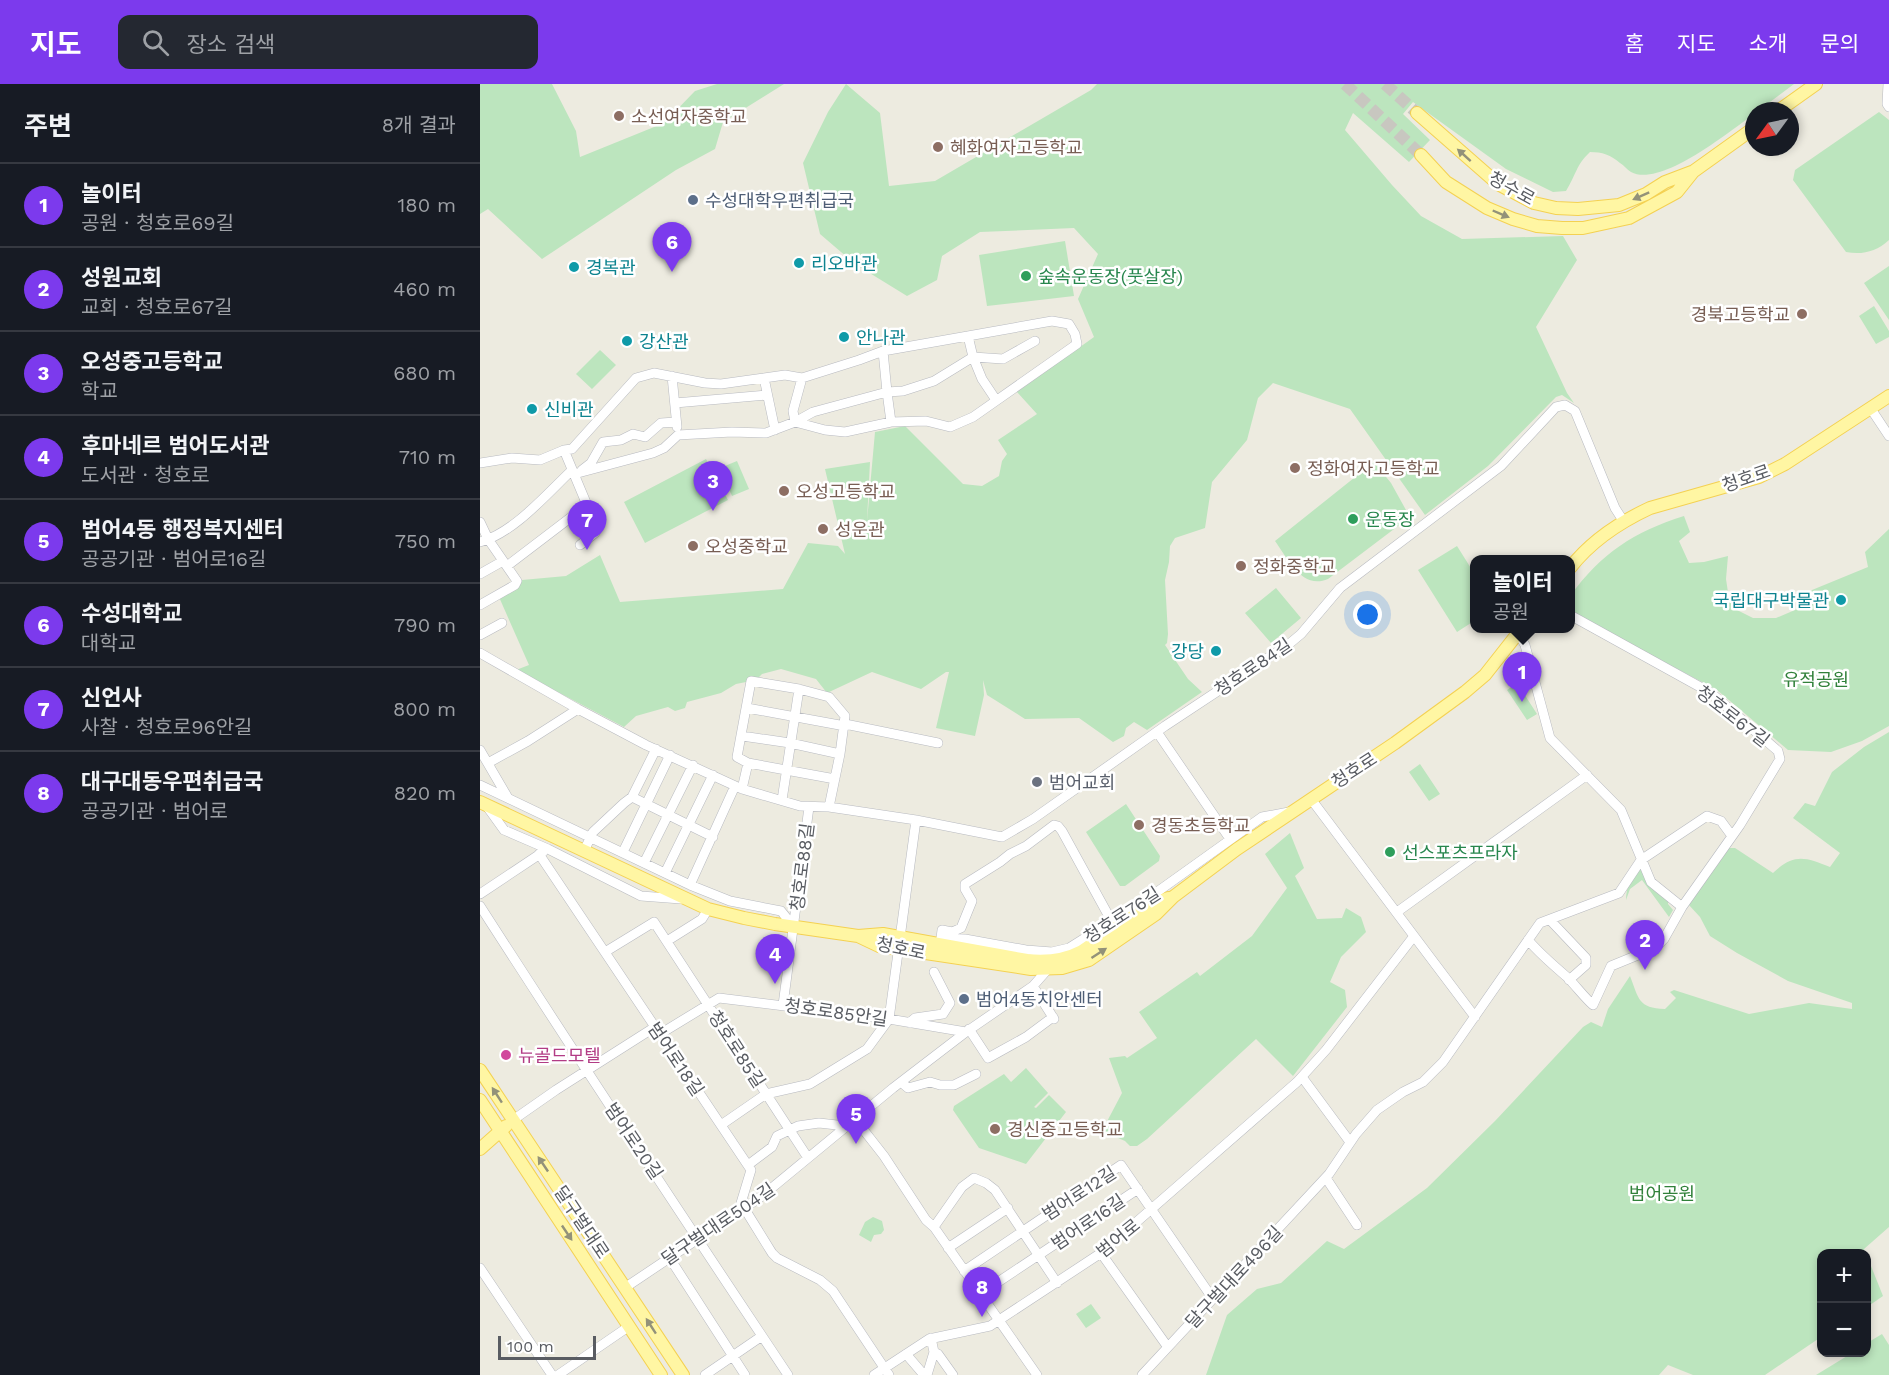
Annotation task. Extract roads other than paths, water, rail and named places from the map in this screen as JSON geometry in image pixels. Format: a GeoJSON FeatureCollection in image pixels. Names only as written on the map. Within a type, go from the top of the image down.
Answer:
{"type":"FeatureCollection","features":[{"type":"Feature","properties":{"kind":"main road"},"geometry":{"type":"LineString","coordinates":[[1791,102],[1816,84]]}},
{"type":"Feature","properties":{"kind":"main road","name":"청수로"},"geometry":{"type":"LineString","coordinates":[[1417,113],[1498,184],[1534,203],[1556,208],[1578,209],[1619,205],[1646,194],[1665,182],[1694,171],[1745,134]]}},
{"type":"Feature","properties":{"kind":"main road","name":"청수로"},"geometry":{"type":"LineString","coordinates":[[1421,155],[1446,182],[1487,208],[1537,226],[1562,228],[1583,228],[1629,218],[1677,192],[1694,171]]}},
{"type":"Feature","properties":{"kind":"main road","name":"청호로"},"geometry":{"type":"LineString","coordinates":[[1575,562],[1588,548],[1624,522],[1650,508],[1759,477],[1785,464],[1889,396]]}},
{"type":"Feature","properties":{"kind":"main road","name":"청호로"},"geometry":{"type":"LineString","coordinates":[[900,943],[1022,969],[1048,969],[1089,960],[1156,914],[1173,897],[1289,812],[1395,743],[1465,692],[1485,675],[1518,633]]}},
{"type":"Feature","properties":{"kind":"main road","name":"청호로"},"geometry":{"type":"LineString","coordinates":[[483,804],[708,909],[794,927],[858,936],[879,946],[940,941],[1038,961],[1066,957],[1082,951],[1150,905],[1173,897]]}},
{"type":"Feature","properties":{"kind":"main road","name":"달구벌대로"},"geometry":{"type":"LineString","coordinates":[[480,1070],[683,1375]]}},
{"type":"Feature","properties":{"kind":"main road","name":"달구벌대로"},"geometry":{"type":"LineString","coordinates":[[480,1100],[661,1375]]}},
{"type":"Feature","properties":{"kind":"main road"},"geometry":{"type":"LineString","coordinates":[[480,1149],[513,1120]]}},
{"type":"Feature","properties":{"kind":"street"},"geometry":{"type":"LineString","coordinates":[[1888,84],[1887,104],[1889,107]]}},
{"type":"Feature","properties":{"kind":"street"},"geometry":{"type":"LineString","coordinates":[[480,463],[512,458],[540,460],[572,449],[636,378],[654,373],[721,384],[784,375],[802,378],[883,351],[1052,321],[1069,324],[1075,334],[1077,344],[973,417],[950,427],[926,420],[891,422],[845,432],[825,430],[795,422]]}},
{"type":"Feature","properties":{"kind":"street"},"geometry":{"type":"LineString","coordinates":[[968,336],[982,379],[996,400]]}},
{"type":"Feature","properties":{"kind":"street"},"geometry":{"type":"LineString","coordinates":[[484,540],[522,518],[570,472],[653,453],[664,448],[678,435],[766,433],[813,412],[887,392],[903,391],[934,381],[973,357],[1003,358],[1035,341]]}},
{"type":"Feature","properties":{"kind":"street"},"geometry":{"type":"LineString","coordinates":[[883,351],[891,422]]}},
{"type":"Feature","properties":{"kind":"street"},"geometry":{"type":"LineString","coordinates":[[672,376],[678,435]]}},
{"type":"Feature","properties":{"kind":"street"},"geometry":{"type":"LineString","coordinates":[[764,378],[775,430]]}},
{"type":"Feature","properties":{"kind":"street"},"geometry":{"type":"LineString","coordinates":[[795,422],[793,411],[802,378]]}},
{"type":"Feature","properties":{"kind":"street"},"geometry":{"type":"LineString","coordinates":[[675,403],[767,395]]}},
{"type":"Feature","properties":{"kind":"street","name":"청호로84길"},"geometry":{"type":"LineString","coordinates":[[1002,837],[1289,644],[1301,634],[1340,588],[1501,466],[1551,411],[1560,405],[1570,407],[1575,411],[1615,508],[1624,522]]}},
{"type":"Feature","properties":{"kind":"street"},"geometry":{"type":"LineString","coordinates":[[1871,409],[1889,436]]}},
{"type":"Feature","properties":{"kind":"street"},"geometry":{"type":"LineString","coordinates":[[603,442],[621,440],[633,434],[645,437],[661,423],[676,422]]}},
{"type":"Feature","properties":{"kind":"street"},"geometry":{"type":"LineString","coordinates":[[592,427],[603,442]]}},
{"type":"Feature","properties":{"kind":"street"},"geometry":{"type":"LineString","coordinates":[[577,472],[591,463],[603,442]]}},
{"type":"Feature","properties":{"kind":"street"},"geometry":{"type":"LineString","coordinates":[[564,450],[577,472],[595,533],[580,545]]}},
{"type":"Feature","properties":{"kind":"street"},"geometry":{"type":"LineString","coordinates":[[480,574],[505,563],[587,505]]}},
{"type":"Feature","properties":{"kind":"street"},"geometry":{"type":"LineString","coordinates":[[480,522],[484,540],[505,563],[517,581],[515,585],[480,605]]}},
{"type":"Feature","properties":{"kind":"street","name":"청호로67길"},"geometry":{"type":"LineString","coordinates":[[1569,980],[1578,992],[1593,1005],[1611,966],[1654,948],[1664,939],[1682,907],[1732,836],[1780,759],[1778,751],[1711,693],[1575,618]]}},
{"type":"Feature","properties":{"kind":"street"},"geometry":{"type":"LineString","coordinates":[[480,635],[502,623]]}},
{"type":"Feature","properties":{"kind":"street"},"geometry":{"type":"LineString","coordinates":[[1521,633],[1550,738],[1621,810],[1651,882],[1682,907]]}},
{"type":"Feature","properties":{"kind":"street","name":"청호로88길"},"geometry":{"type":"LineString","coordinates":[[480,653],[578,709],[738,788],[809,807],[829,807],[916,820]]}},
{"type":"Feature","properties":{"kind":"street"},"geometry":{"type":"LineString","coordinates":[[829,807],[835,779],[840,754],[845,716],[829,697],[799,689],[751,681],[737,757],[748,763],[835,779]]}},
{"type":"Feature","properties":{"kind":"street"},"geometry":{"type":"LineString","coordinates":[[782,800],[799,689]]}},
{"type":"Feature","properties":{"kind":"street"},"geometry":{"type":"LineString","coordinates":[[747,708],[939,743]]}},
{"type":"Feature","properties":{"kind":"street"},"geometry":{"type":"LineString","coordinates":[[488,763],[578,709]]}},
{"type":"Feature","properties":{"kind":"street"},"geometry":{"type":"LineString","coordinates":[[1157,732],[1230,839]]}},
{"type":"Feature","properties":{"kind":"street"},"geometry":{"type":"LineString","coordinates":[[742,736],[840,754]]}},
{"type":"Feature","properties":{"kind":"street"},"geometry":{"type":"LineString","coordinates":[[584,851],[591,837],[601,825],[632,797],[656,749]]}},
{"type":"Feature","properties":{"kind":"street"},"geometry":{"type":"LineString","coordinates":[[480,750],[508,798]]}},
{"type":"Feature","properties":{"kind":"street"},"geometry":{"type":"LineString","coordinates":[[623,852],[670,755]]}},
{"type":"Feature","properties":{"kind":"street"},"geometry":{"type":"LineString","coordinates":[[690,885],[748,763]]}},
{"type":"Feature","properties":{"kind":"street"},"geometry":{"type":"LineString","coordinates":[[644,863],[693,765]]}},
{"type":"Feature","properties":{"kind":"street"},"geometry":{"type":"LineString","coordinates":[[665,873],[713,775]]}},
{"type":"Feature","properties":{"kind":"street"},"geometry":{"type":"LineString","coordinates":[[1397,912],[1587,775]]}},
{"type":"Feature","properties":{"kind":"street"},"geometry":{"type":"LineString","coordinates":[[480,785],[690,885],[730,901],[781,911],[794,927],[783,1005]]}},
{"type":"Feature","properties":{"kind":"street"},"geometry":{"type":"LineString","coordinates":[[632,797],[713,837]]}},
{"type":"Feature","properties":{"kind":"street"},"geometry":{"type":"LineString","coordinates":[[1311,799],[1475,1017]]}},
{"type":"Feature","properties":{"kind":"street"},"geometry":{"type":"LineString","coordinates":[[483,804],[504,830],[544,852],[641,896],[687,900]]}},
{"type":"Feature","properties":{"kind":"street","name":"청호로88길"},"geometry":{"type":"LineString","coordinates":[[794,927],[809,807]]}},
{"type":"Feature","properties":{"kind":"street","name":"청호로76길"},"geometry":{"type":"LineString","coordinates":[[940,941],[965,939],[1026,950],[1052,952],[1069,948],[1150,897],[1262,817],[1289,812]]}},
{"type":"Feature","properties":{"kind":"street"},"geometry":{"type":"LineString","coordinates":[[1528,940],[1550,964],[1569,980],[1586,965],[1586,958],[1550,920],[1620,894],[1641,860],[1707,816],[1721,821],[1732,836]]}},
{"type":"Feature","properties":{"kind":"street"},"geometry":{"type":"LineString","coordinates":[[900,943],[916,820],[1002,837],[1010,854]]}},
{"type":"Feature","properties":{"kind":"street"},"geometry":{"type":"LineString","coordinates":[[940,941],[942,930],[952,932],[961,928],[972,901],[965,890],[965,884],[1026,846],[1054,825],[1062,831],[1112,922]]}},
{"type":"Feature","properties":{"kind":"street"},"geometry":{"type":"LineString","coordinates":[[480,894],[544,852]]}},
{"type":"Feature","properties":{"kind":"street","name":"범어로18길"},"geometry":{"type":"LineString","coordinates":[[544,852],[605,952],[748,1165]]}},
{"type":"Feature","properties":{"kind":"street","name":"범어로20길"},"geometry":{"type":"LineString","coordinates":[[480,906],[788,1375]]}},
{"type":"Feature","properties":{"kind":"street"},"geometry":{"type":"LineString","coordinates":[[667,941],[702,919],[708,909]]}},
{"type":"Feature","properties":{"kind":"street","name":"달구벌대로496길"},"geometry":{"type":"LineString","coordinates":[[1142,1375],[1326,1178],[1350,1142],[1377,1110],[1402,1092],[1423,1082],[1443,1062],[1540,923],[1550,920]]}},
{"type":"Feature","properties":{"kind":"street"},"geometry":{"type":"LineString","coordinates":[[605,952],[654,922],[708,1004]]}},
{"type":"Feature","properties":{"kind":"street","name":"범어로"},"geometry":{"type":"LineString","coordinates":[[874,1375],[886,1372],[906,1354],[932,1338],[990,1326],[1101,1253],[1302,1077],[1326,1050],[1414,936]]}},
{"type":"Feature","properties":{"kind":"street","name":"청호로85길"},"geometry":{"type":"LineString","coordinates":[[721,1125],[766,1094],[810,1084],[867,1049],[889,1019],[900,943]]}},
{"type":"Feature","properties":{"kind":"street","name":"달구벌대로504길"},"geometry":{"type":"LineString","coordinates":[[626,1287],[762,1197],[901,1082],[968,1031],[1033,986],[1048,969]]}},
{"type":"Feature","properties":{"kind":"street","name":"청호로"},"geometry":{"type":"LineString","coordinates":[[909,1023],[915,1018],[943,1014],[950,1003],[934,972]]}},
{"type":"Feature","properties":{"kind":"street"},"geometry":{"type":"LineString","coordinates":[[968,1031],[988,1058],[1054,1018],[1033,986]]}},
{"type":"Feature","properties":{"kind":"street","name":"청호로85안길"},"geometry":{"type":"LineString","coordinates":[[513,1120],[587,1072],[658,1030],[719,998],[968,1031]]}},
{"type":"Feature","properties":{"kind":"street","name":"청호로85길"},"geometry":{"type":"LineString","coordinates":[[708,1004],[766,1094]]}},
{"type":"Feature","properties":{"kind":"street"},"geometry":{"type":"LineString","coordinates":[[901,1082],[908,1088],[930,1082],[954,1085],[976,1074]]}},
{"type":"Feature","properties":{"kind":"street"},"geometry":{"type":"LineString","coordinates":[[1302,1077],[1350,1142]]}},
{"type":"Feature","properties":{"kind":"street"},"geometry":{"type":"LineString","coordinates":[[766,1094],[808,1158]]}},
{"type":"Feature","properties":{"kind":"street"},"geometry":{"type":"LineString","coordinates":[[855,1119],[884,1156],[926,1220],[934,1227],[1037,1375]]}},
{"type":"Feature","properties":{"kind":"street"},"geometry":{"type":"LineString","coordinates":[[837,1125],[808,1124],[777,1136],[772,1147],[748,1165],[751,1170],[741,1203],[777,1258],[820,1280],[833,1291],[886,1372]]}},
{"type":"Feature","properties":{"kind":"street","name":"범어로12길"},"geometry":{"type":"LineString","coordinates":[[1022,1230],[1121,1165],[1213,1299]]}},
{"type":"Feature","properties":{"kind":"street","name":"범어로16길"},"geometry":{"type":"LineString","coordinates":[[934,1227],[962,1187],[974,1178],[986,1183],[1008,1208],[1057,1282]]}},
{"type":"Feature","properties":{"kind":"street"},"geometry":{"type":"LineString","coordinates":[[1326,1178],[1357,1225]]}},
{"type":"Feature","properties":{"kind":"street","name":"범어로16길"},"geometry":{"type":"LineString","coordinates":[[980,1294],[1138,1189]]}},
{"type":"Feature","properties":{"kind":"street"},"geometry":{"type":"LineString","coordinates":[[948,1248],[1008,1208]]}},
{"type":"Feature","properties":{"kind":"street","name":"범어로16길"},"geometry":{"type":"LineString","coordinates":[[964,1271],[1022,1230]]}},
{"type":"Feature","properties":{"kind":"street"},"geometry":{"type":"LineString","coordinates":[[1101,1253],[1167,1346]]}},
{"type":"Feature","properties":{"kind":"street"},"geometry":{"type":"LineString","coordinates":[[669,1257],[745,1375]]}},
{"type":"Feature","properties":{"kind":"street"},"geometry":{"type":"LineString","coordinates":[[480,1268],[552,1375]]}},
{"type":"Feature","properties":{"kind":"street"},"geometry":{"type":"LineString","coordinates":[[558,1375],[628,1327]]}},
{"type":"Feature","properties":{"kind":"street"},"geometry":{"type":"LineString","coordinates":[[705,1375],[762,1336]]}},
{"type":"Feature","properties":{"kind":"street"},"geometry":{"type":"LineString","coordinates":[[906,1354],[926,1375],[934,1352],[932,1338]]}},
{"type":"Feature","properties":{"kind":"street"},"geometry":{"type":"LineString","coordinates":[[934,1352],[938,1354],[953,1375]]}},
{"type":"Feature","properties":{"kind":"tunnel"},"geometry":{"type":"LineString","coordinates":[[1345,84],[1421,155]]}},
{"type":"Feature","properties":{"kind":"tunnel"},"geometry":{"type":"LineString","coordinates":[[1385,84],[1417,113]]}},
{"type":"Feature","properties":{"kind":"place","name":"소선여자중학교"},"geometry":{"type":"Point","coordinates":[619,116]}},
{"type":"Feature","properties":{"kind":"place","name":"혜화여자고등학교"},"geometry":{"type":"Point","coordinates":[938,147]}},
{"type":"Feature","properties":{"kind":"place","name":"수성대학우편취급국"},"geometry":{"type":"Point","coordinates":[693,200]}},
{"type":"Feature","properties":{"kind":"place","name":"리오바관"},"geometry":{"type":"Point","coordinates":[799,263]}},
{"type":"Feature","properties":{"kind":"place","name":"경복관"},"geometry":{"type":"Point","coordinates":[574,267]}},
{"type":"Feature","properties":{"kind":"place","name":"수성대학교"},"geometry":{"type":"Point","coordinates":[672,272]}},
{"type":"Feature","properties":{"kind":"place","name":"숲속운동장(풋살장)"},"geometry":{"type":"Point","coordinates":[1026,276]}},
{"type":"Feature","properties":{"kind":"place","name":"경북고등학교"},"geometry":{"type":"Point","coordinates":[1802,314]}},
{"type":"Feature","properties":{"kind":"place","name":"안나관"},"geometry":{"type":"Point","coordinates":[844,337]}},
{"type":"Feature","properties":{"kind":"place","name":"강산관"},"geometry":{"type":"Point","coordinates":[627,341]}},
{"type":"Feature","properties":{"kind":"place","name":"신비관"},"geometry":{"type":"Point","coordinates":[532,409]}},
{"type":"Feature","properties":{"kind":"place","name":"정화여자고등학교"},"geometry":{"type":"Point","coordinates":[1295,468]}},
{"type":"Feature","properties":{"kind":"place","name":"오성고등학교"},"geometry":{"type":"Point","coordinates":[784,491]}},
{"type":"Feature","properties":{"kind":"place","name":"오성중고등학교"},"geometry":{"type":"Point","coordinates":[713,511]}},
{"type":"Feature","properties":{"kind":"place","name":"운동장"},"geometry":{"type":"Point","coordinates":[1353,519]}},
{"type":"Feature","properties":{"kind":"place","name":"성운관"},"geometry":{"type":"Point","coordinates":[823,529]}},
{"type":"Feature","properties":{"kind":"place","name":"오성중학교"},"geometry":{"type":"Point","coordinates":[693,546]}},
{"type":"Feature","properties":{"kind":"place","name":"신언사"},"geometry":{"type":"Point","coordinates":[587,550]}},
{"type":"Feature","properties":{"kind":"place","name":"정화중학교"},"geometry":{"type":"Point","coordinates":[1241,566]}},
{"type":"Feature","properties":{"kind":"place","name":"국립대구박물관"},"geometry":{"type":"Point","coordinates":[1841,600]}},
{"type":"Feature","properties":{"kind":"place","name":"강당"},"geometry":{"type":"Point","coordinates":[1216,651]}},
{"type":"Feature","properties":{"kind":"place","name":"놀이터"},"geometry":{"type":"Point","coordinates":[1522,702]}},
{"type":"Feature","properties":{"kind":"place","name":"범어교회"},"geometry":{"type":"Point","coordinates":[1037,782]}},
{"type":"Feature","properties":{"kind":"place","name":"경동초등학교"},"geometry":{"type":"Point","coordinates":[1139,825]}},
{"type":"Feature","properties":{"kind":"place","name":"선스포츠프라자"},"geometry":{"type":"Point","coordinates":[1390,852]}},
{"type":"Feature","properties":{"kind":"place","name":"성원교회"},"geometry":{"type":"Point","coordinates":[1645,970]}},
{"type":"Feature","properties":{"kind":"place","name":"후마네르 범어도서관"},"geometry":{"type":"Point","coordinates":[775,984]}},
{"type":"Feature","properties":{"kind":"place","name":"범어4동치안센터"},"geometry":{"type":"Point","coordinates":[964,999]}},
{"type":"Feature","properties":{"kind":"place","name":"뉴골드모텔"},"geometry":{"type":"Point","coordinates":[506,1055]}},
{"type":"Feature","properties":{"kind":"place","name":"경신중고등학교"},"geometry":{"type":"Point","coordinates":[995,1129]}},
{"type":"Feature","properties":{"kind":"place","name":"범어4동 행정복지센터"},"geometry":{"type":"Point","coordinates":[856,1144]}},
{"type":"Feature","properties":{"kind":"place","name":"대구대동우편취급국"},"geometry":{"type":"Point","coordinates":[982,1317]}},
{"type":"Feature","properties":{"kind":"park label","name":"유적공원"},"geometry":{"type":"Point","coordinates":[1816,679]}},
{"type":"Feature","properties":{"kind":"park label","name":"범어공원"},"geometry":{"type":"Point","coordinates":[1662,1193]}}]}
